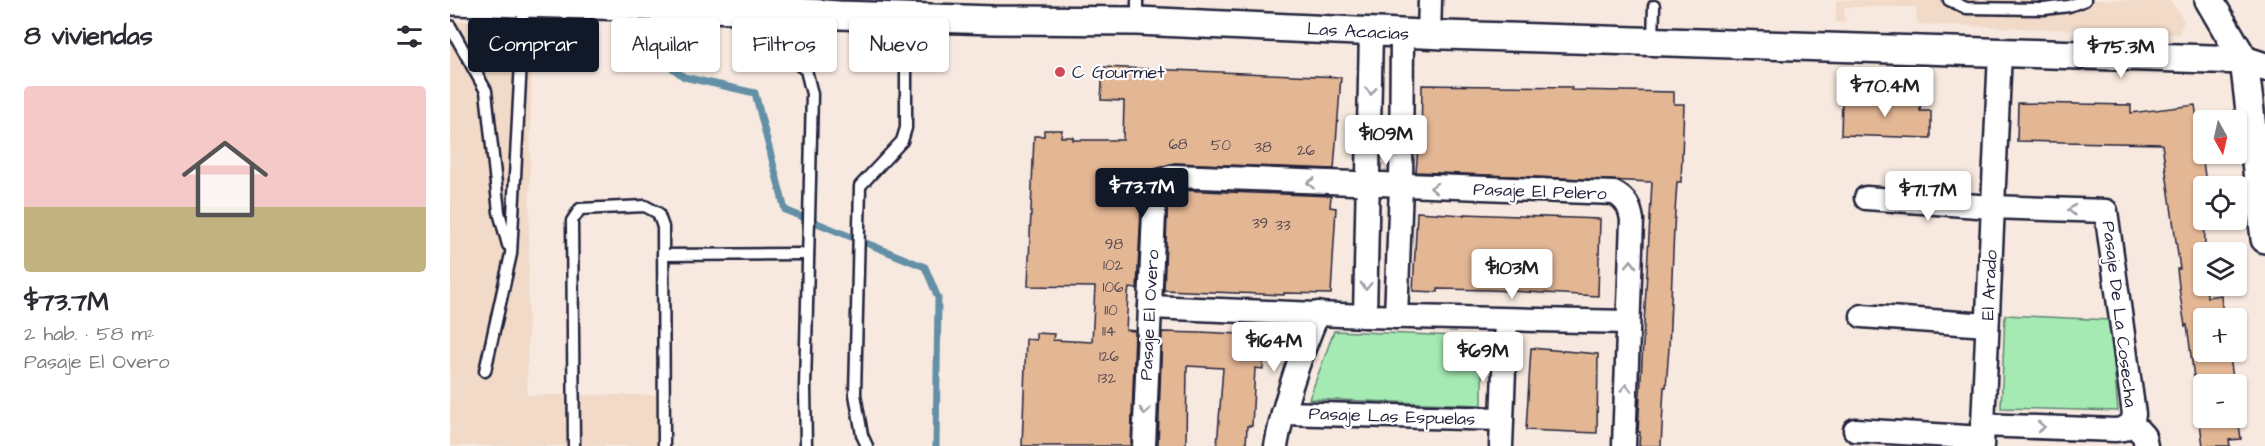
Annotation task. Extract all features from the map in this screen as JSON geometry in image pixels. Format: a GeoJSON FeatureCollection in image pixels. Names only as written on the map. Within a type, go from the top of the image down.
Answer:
{"type":"FeatureCollection","features":[{"type":"Feature","properties":{"kind":"street"},"geometry":{"type":"LineString","coordinates":[[1396,316],[1401,186],[1416,34],[1430,0]]}},
{"type":"Feature","properties":{"kind":"street"},"geometry":{"type":"LineString","coordinates":[[2209,0],[2254,64],[2265,238]]}},
{"type":"Feature","properties":{"kind":"street","name":"Las Acacias"},"geometry":{"type":"LineString","coordinates":[[450,2],[741,4],[796,12],[993,20],[1137,10],[1371,32],[2254,64]]}},
{"type":"Feature","properties":{"kind":"street"},"geometry":{"type":"LineString","coordinates":[[1365,316],[1370,186],[1371,32]]}},
{"type":"Feature","properties":{"kind":"street","name":"El Arado"},"geometry":{"type":"LineString","coordinates":[[1982,436],[2000,53]]}},
{"type":"Feature","properties":{"kind":"street","name":"Pasaje El Overo"},"geometry":{"type":"LineString","coordinates":[[1144,446],[1155,190],[1159,181],[1174,177],[1370,186]]}},
{"type":"Feature","properties":{"kind":"street"},"geometry":{"type":"LineString","coordinates":[[1370,186],[1401,186]]}},
{"type":"Feature","properties":{"kind":"street","name":"Pasaje El Pelero"},"geometry":{"type":"LineString","coordinates":[[1401,186],[1614,193],[1622,197],[1631,211],[1632,220],[1628,322]]}},
{"type":"Feature","properties":{"kind":"street"},"geometry":{"type":"LineString","coordinates":[[1866,198],[1992,207]]}},
{"type":"Feature","properties":{"kind":"street","name":"Pasaje De La Cosecha"},"geometry":{"type":"LineString","coordinates":[[1855,430],[1982,436],[2115,430],[2123,429],[2132,423],[2134,414],[2106,211],[1992,207]]}},
{"type":"Feature","properties":{"kind":"street"},"geometry":{"type":"LineString","coordinates":[[1150,307],[1365,316],[1628,322],[1624,446]]}},
{"type":"Feature","properties":{"kind":"street"},"geometry":{"type":"LineString","coordinates":[[1276,446],[1283,413],[1305,344],[1318,313]]}},
{"type":"Feature","properties":{"kind":"street"},"geometry":{"type":"LineString","coordinates":[[1862,316],[1987,325]]}},
{"type":"Feature","properties":{"kind":"street"},"geometry":{"type":"LineString","coordinates":[[1501,446],[1506,320]]}},
{"type":"Feature","properties":{"kind":"street","name":"Pasaje Las Espuelas"},"geometry":{"type":"LineString","coordinates":[[1283,413],[1502,419]]}},
{"type":"Feature","properties":{"kind":"street","name":"Pasaje De La Cosecha"},"geometry":{"type":"LineString","coordinates":[[2132,423],[2144,436],[2146,446]]}},
{"type":"Feature","properties":{"kind":"lane"},"geometry":{"type":"LineString","coordinates":[[1949,0],[1966,8],[2044,9],[2068,6],[2085,0]]}},
{"type":"Feature","properties":{"kind":"lane"},"geometry":{"type":"LineString","coordinates":[[485,371],[511,254],[524,3]]}},
{"type":"Feature","properties":{"kind":"lane"},"geometry":{"type":"LineString","coordinates":[[1653,41],[1654,6]]}},
{"type":"Feature","properties":{"kind":"lane"},"geometry":{"type":"LineString","coordinates":[[796,12],[794,59],[806,70],[812,94],[805,388],[806,446]]}},
{"type":"Feature","properties":{"kind":"lane"},"geometry":{"type":"LineString","coordinates":[[867,446],[862,435],[855,394],[860,186],[902,141],[906,128],[906,17]]}},
{"type":"Feature","properties":{"kind":"lane"},"geometry":{"type":"LineString","coordinates":[[450,26],[486,91],[499,212],[511,254]]}},
{"type":"Feature","properties":{"kind":"lane"},"geometry":{"type":"LineString","coordinates":[[574,446],[572,221],[580,209],[645,206],[658,213],[663,226],[664,446]]}},
{"type":"Feature","properties":{"kind":"lane"},"geometry":{"type":"LineString","coordinates":[[663,255],[808,254]]}},
{"type":"Feature","properties":{"kind":"shaded area"},"geometry":{"type":"Polygon","coordinates":[[[1836,0],[2170,0],[2184,20],[2179,34],[1917,24],[1916,7],[1844,7],[1845,22],[1836,22],[1836,0]]]}},
{"type":"Feature","properties":{"kind":"shaded area"},"geometry":{"type":"Polygon","coordinates":[[[450,21],[468,22],[468,72],[531,72],[527,395],[668,395],[668,446],[450,446],[450,21]]]}},
{"type":"Feature","properties":{"kind":"green space"},"geometry":{"type":"Polygon","coordinates":[[[2005,315],[2110,320],[2118,411],[2001,408],[2005,315]]]}},
{"type":"Feature","properties":{"kind":"green space"},"geometry":{"type":"Polygon","coordinates":[[[1334,331],[1482,337],[1482,405],[1309,399],[1334,331]]]}},
{"type":"Feature","properties":{"kind":"building"},"geometry":{"type":"Polygon","coordinates":[[[1103,67],[1341,77],[1334,169],[1175,163],[1150,171],[1142,189],[1137,289],[1129,288],[1128,295],[1126,330],[1135,331],[1131,446],[1022,446],[1026,339],[1036,340],[1036,333],[1054,334],[1053,340],[1092,342],[1095,287],[1028,286],[1034,136],[1044,136],[1044,130],[1062,130],[1061,137],[1073,137],[1073,140],[1123,140],[1124,101],[1101,100],[1103,67]]]}},
{"type":"Feature","properties":{"kind":"building"},"geometry":{"type":"Polygon","coordinates":[[[1422,85],[1572,87],[1571,90],[1674,92],[1674,104],[1684,104],[1681,182],[1677,182],[1669,348],[1666,387],[1664,387],[1661,446],[1639,446],[1640,432],[1638,432],[1652,182],[1416,172],[1418,148],[1421,148],[1422,85]]]}},
{"type":"Feature","properties":{"kind":"building"},"geometry":{"type":"Polygon","coordinates":[[[1842,98],[1921,99],[1920,111],[1931,111],[1931,138],[1841,135],[1842,98]]]}},
{"type":"Feature","properties":{"kind":"building"},"geometry":{"type":"Polygon","coordinates":[[[2018,103],[2131,105],[2131,113],[2195,105],[2196,110],[2193,110],[2193,164],[2203,164],[2205,176],[2193,176],[2193,230],[2205,230],[2205,242],[2193,242],[2193,296],[2221,296],[2222,308],[2193,308],[2193,362],[2231,362],[2232,374],[2193,374],[2187,325],[2185,326],[2180,295],[2177,269],[2180,269],[2162,144],[2017,141],[2018,103]]]}},
{"type":"Feature","properties":{"kind":"building"},"geometry":{"type":"Polygon","coordinates":[[[1176,190],[1331,196],[1330,207],[1336,208],[1331,294],[1284,293],[1284,295],[1164,290],[1168,193],[1176,190]]]}},
{"type":"Feature","properties":{"kind":"building"},"geometry":{"type":"Polygon","coordinates":[[[1417,212],[1600,219],[1598,296],[1491,290],[1413,291],[1417,212]]]}},
{"type":"Feature","properties":{"kind":"building"},"geometry":{"type":"Polygon","coordinates":[[[1162,332],[1259,335],[1259,347],[1264,347],[1263,369],[1255,368],[1252,426],[1247,426],[1246,446],[1217,446],[1223,368],[1187,366],[1186,444],[1184,446],[1158,446],[1162,332]]]}},
{"type":"Feature","properties":{"kind":"building"},"geometry":{"type":"Polygon","coordinates":[[[1531,348],[1598,354],[1597,433],[1526,430],[1531,348]]]}},
{"type":"Feature","properties":{"kind":"building"},"geometry":{"type":"Polygon","coordinates":[[[2201,428],[2239,428],[2241,439],[2229,440],[2230,446],[2203,446],[2201,428]]]}},
{"type":"Feature","properties":{"kind":"waterway"},"geometry":{"type":"LineString","coordinates":[[678,72],[684,77],[755,93],[785,210],[925,267],[938,298],[936,446]]}},
{"type":"Feature","properties":{"kind":"place","name":"C Gourmet"},"geometry":{"type":"Point","coordinates":[1060,72]}}]}
